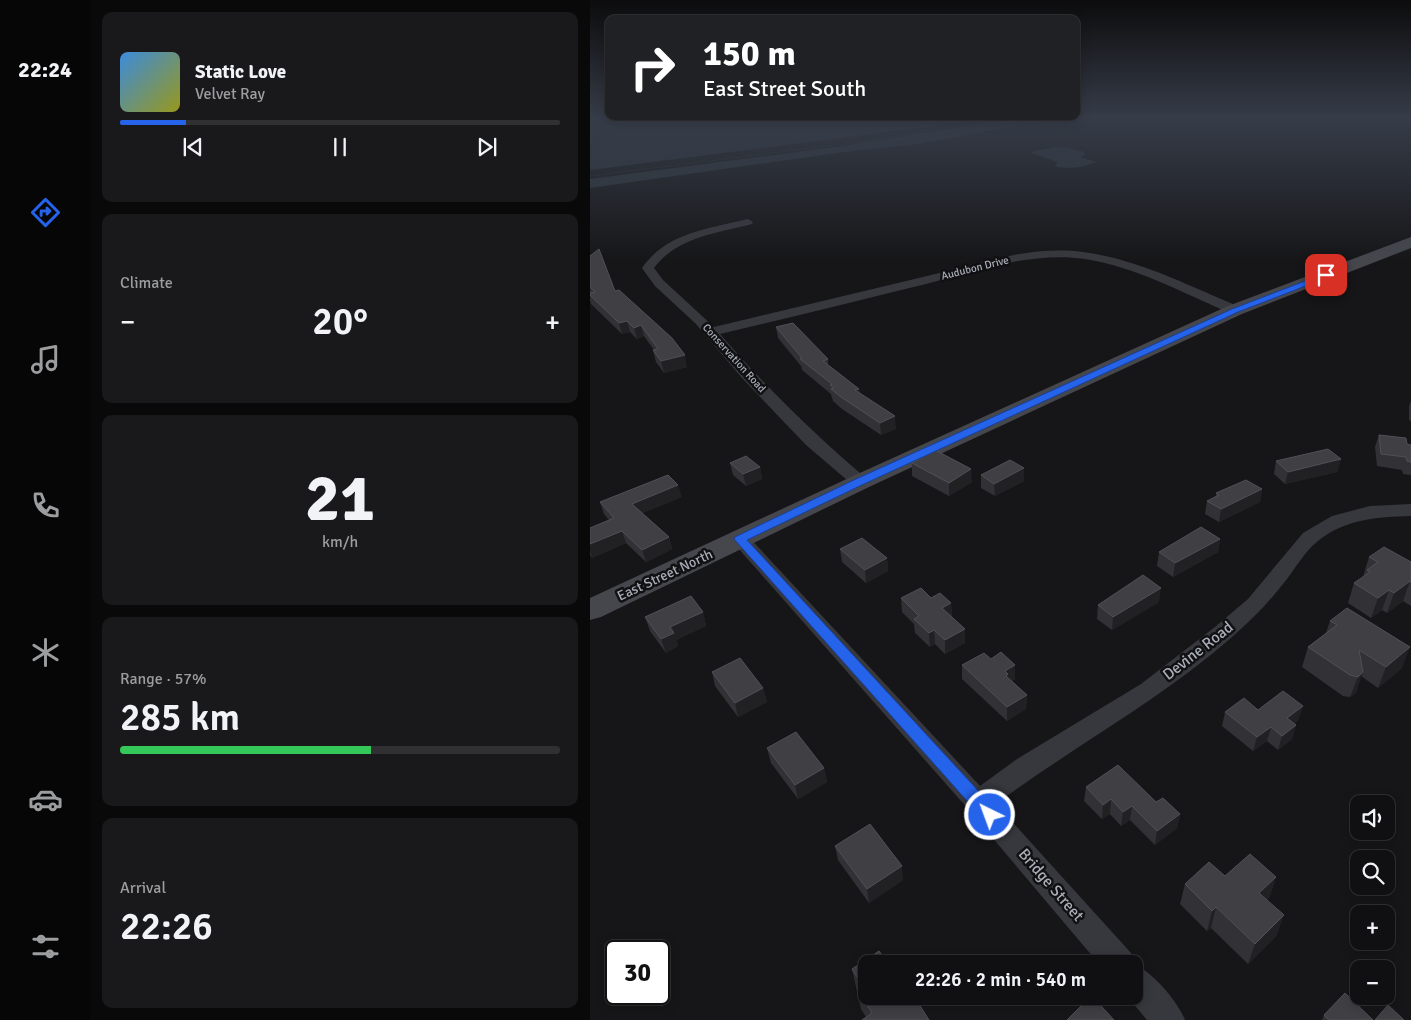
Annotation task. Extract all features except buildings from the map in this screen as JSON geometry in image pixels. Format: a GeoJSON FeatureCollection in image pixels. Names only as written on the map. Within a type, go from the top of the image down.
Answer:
{"type":"FeatureCollection","features":[{"type":"Feature","properties":{"kind":"main road","name":"East Street North"},"geometry":{"type":"LineString","coordinates":[[590,610],[860,482],[1235,310],[1411,242]]}},
{"type":"Feature","properties":{"kind":"street","name":"Conservation Road"},"geometry":{"type":"LineString","coordinates":[[748,222],[720,229],[670,246],[658,255],[648,268],[659,283],[712,332],[748,375],[806,434],[860,482]]}},
{"type":"Feature","properties":{"kind":"street","name":"Audubon Drive"},"geometry":{"type":"LineString","coordinates":[[712,332],[960,272],[990,263],[1024,256],[1062,254],[1114,262],[1235,310]]}},
{"type":"Feature","properties":{"kind":"street","name":"Devine Road"},"geometry":{"type":"LineString","coordinates":[[978,802],[1026,767],[1149,690],[1224,633],[1256,604],[1310,537],[1339,520],[1370,512],[1411,510]]}},
{"type":"Feature","properties":{"kind":"street","name":"Bridge Street"},"geometry":{"type":"LineString","coordinates":[[740,539],[978,802],[1112,955]]}},
{"type":"Feature","properties":{"kind":"street"},"geometry":{"type":"LineString","coordinates":[[1143,990],[1169,1020]]}},
{"type":"Feature","properties":{"kind":"path"},"geometry":{"type":"LineString","coordinates":[[590,176],[663,167]]}},
{"type":"Feature","properties":{"kind":"shaded area"},"geometry":{"type":"Polygon","coordinates":[[[590,167],[617,167],[590,170],[590,167]]]}},
{"type":"Feature","properties":{"kind":"shaded area"},"geometry":{"type":"Polygon","coordinates":[[[685,167],[741,167],[590,188],[590,179],[685,167]]]}},
{"type":"Feature","properties":{"kind":"route"},"geometry":{"type":"LineString","coordinates":[[990,815],[740,539],[1235,310],[1326,275]]}}]}
